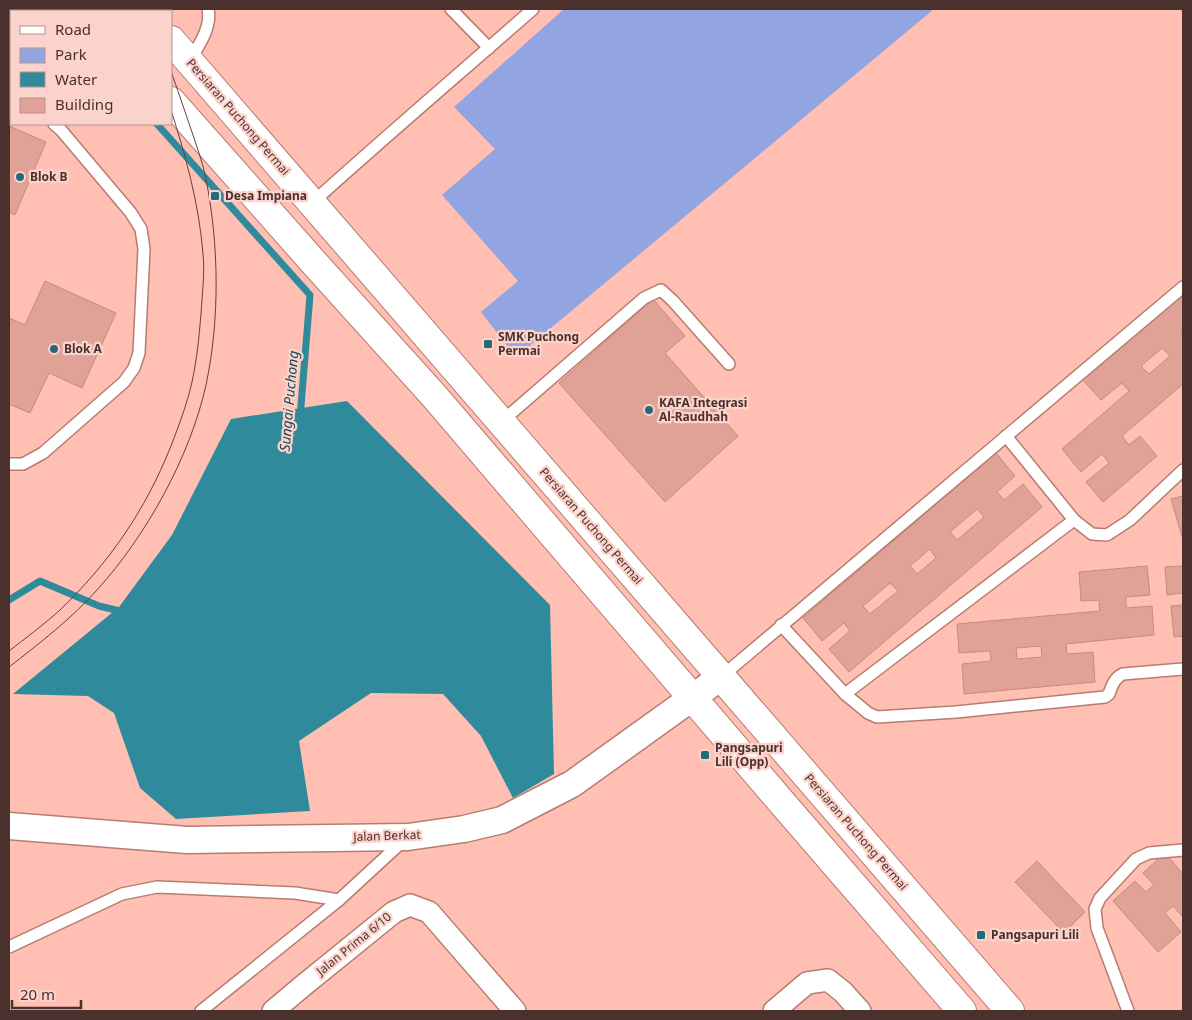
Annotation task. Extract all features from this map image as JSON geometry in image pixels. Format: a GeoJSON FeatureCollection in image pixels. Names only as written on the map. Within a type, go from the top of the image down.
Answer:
{"type":"FeatureCollection","features":[{"type":"Feature","properties":{"kind":"main road"},"geometry":{"type":"LineString","coordinates":[[87,9],[92,10]]}},
{"type":"Feature","properties":{"kind":"main road","name":"Persiaran Puchong Permai"},"geometry":{"type":"LineString","coordinates":[[172,41],[1010,1011]]}},
{"type":"Feature","properties":{"kind":"main road"},"geometry":{"type":"LineString","coordinates":[[172,101],[435,397],[962,1011]]}},
{"type":"Feature","properties":{"kind":"street","name":"Jalan Berkat"},"geometry":{"type":"LineString","coordinates":[[9,826],[187,840],[408,836],[464,829],[502,820],[572,784],[721,676]]}},
{"type":"Feature","properties":{"kind":"street","name":"Jalan Prima 6/10"},"geometry":{"type":"LineString","coordinates":[[277,1010],[304,984],[394,912],[410,905],[429,912],[515,1011]]}},
{"type":"Feature","properties":{"kind":"street"},"geometry":{"type":"LineString","coordinates":[[774,1011],[807,983],[828,980],[843,992],[860,1011]]}},
{"type":"Feature","properties":{"kind":"lane"},"geometry":{"type":"LineString","coordinates":[[190,62],[205,34],[208,9]]}},
{"type":"Feature","properties":{"kind":"lane"},"geometry":{"type":"LineString","coordinates":[[451,9],[489,48]]}},
{"type":"Feature","properties":{"kind":"lane"},"geometry":{"type":"LineString","coordinates":[[312,203],[533,9]]}},
{"type":"Feature","properties":{"kind":"lane"},"geometry":{"type":"LineString","coordinates":[[9,464],[22,464],[43,453],[124,382],[134,368],[139,353],[144,249],[140,229],[131,213],[55,125]]}},
{"type":"Feature","properties":{"kind":"lane"},"geometry":{"type":"LineString","coordinates":[[721,676],[1183,287]]}},
{"type":"Feature","properties":{"kind":"lane"},"geometry":{"type":"LineString","coordinates":[[501,422],[644,298],[661,290],[729,364]]}},
{"type":"Feature","properties":{"kind":"lane"},"geometry":{"type":"LineString","coordinates":[[1006,436],[1074,520],[1092,534],[1107,535],[1130,520],[1183,470]]}},
{"type":"Feature","properties":{"kind":"lane"},"geometry":{"type":"LineString","coordinates":[[845,694],[1074,520]]}},
{"type":"Feature","properties":{"kind":"lane"},"geometry":{"type":"LineString","coordinates":[[781,625],[845,694],[868,713],[876,717],[956,712],[1105,697],[1109,694],[1114,681],[1123,674],[1183,669]]}},
{"type":"Feature","properties":{"kind":"lane"},"geometry":{"type":"LineString","coordinates":[[201,1011],[338,900],[408,836]]}},
{"type":"Feature","properties":{"kind":"lane"},"geometry":{"type":"LineString","coordinates":[[1128,1011],[1097,928],[1095,909],[1100,898],[1136,859],[1149,853],[1183,850]]}},
{"type":"Feature","properties":{"kind":"lane"},"geometry":{"type":"LineString","coordinates":[[9,948],[122,894],[156,887],[294,893],[338,900]]}},
{"type":"Feature","properties":{"kind":"green space"},"geometry":{"type":"Polygon","coordinates":[[[564,9],[934,9],[516,357],[481,312],[518,281],[442,195],[495,149],[454,107],[564,9]]]}},
{"type":"Feature","properties":{"kind":"water"},"geometry":{"type":"Polygon","coordinates":[[[347,401],[550,605],[554,774],[513,798],[481,736],[443,694],[371,693],[299,741],[310,811],[176,819],[140,788],[114,713],[88,696],[13,694],[119,607],[172,535],[231,419],[347,401]]]}},
{"type":"Feature","properties":{"kind":"building","name":"Blok B"},"geometry":{"type":"Polygon","coordinates":[[[9,126],[46,142],[15,215],[9,212],[9,126]]]}},
{"type":"Feature","properties":{"kind":"building","name":"Blok A"},"geometry":{"type":"Polygon","coordinates":[[[45,281],[116,313],[82,388],[49,373],[30,413],[9,404],[9,318],[25,325],[45,281]]]}},
{"type":"Feature","properties":{"kind":"building"},"geometry":{"type":"Polygon","coordinates":[[[1183,291],[1183,330],[1181,332],[1183,334],[1183,384],[1122,436],[1129,445],[1140,436],[1157,456],[1103,502],[1086,482],[1109,463],[1102,454],[1081,472],[1062,449],[1129,391],[1122,383],[1101,400],[1082,379],[1183,291]],[[1162,348],[1141,366],[1149,374],[1170,356],[1162,348]]]}},
{"type":"Feature","properties":{"kind":"building","name":"KAFA Integrasi Al-Raudhah"},"geometry":{"type":"Polygon","coordinates":[[[653,299],[685,336],[665,353],[738,436],[665,502],[559,383],[653,299]]]}},
{"type":"Feature","properties":{"kind":"building"},"geometry":{"type":"Polygon","coordinates":[[[996,453],[1015,476],[997,492],[1004,500],[1023,484],[1042,507],[849,672],[829,649],[850,631],[844,623],[822,641],[803,618],[996,453]],[[977,509],[950,532],[957,540],[984,517],[977,509]],[[930,549],[910,566],[917,574],[936,558],[930,549]],[[890,583],[863,606],[870,614],[898,591],[890,583]]]}},
{"type":"Feature","properties":{"kind":"building"},"geometry":{"type":"Polygon","coordinates":[[[1183,496],[1183,540],[1171,499],[1183,496]]]}},
{"type":"Feature","properties":{"kind":"building"},"geometry":{"type":"Polygon","coordinates":[[[1147,566],[1150,595],[1126,597],[1126,608],[1152,606],[1154,635],[1066,644],[1067,654],[1093,652],[1095,682],[964,694],[962,664],[991,661],[990,651],[959,653],[957,624],[1100,611],[1099,600],[1081,601],[1079,572],[1147,566]],[[1041,646],[1016,648],[1017,659],[1042,657],[1041,646]]]}},
{"type":"Feature","properties":{"kind":"building"},"geometry":{"type":"Polygon","coordinates":[[[1183,566],[1183,593],[1167,595],[1165,567],[1183,566]]]}},
{"type":"Feature","properties":{"kind":"building"},"geometry":{"type":"Polygon","coordinates":[[[1183,605],[1183,636],[1174,637],[1171,606],[1183,605]]]}},
{"type":"Feature","properties":{"kind":"building"},"geometry":{"type":"Polygon","coordinates":[[[1165,853],[1183,874],[1183,917],[1173,906],[1165,913],[1181,932],[1158,952],[1113,901],[1135,881],[1146,892],[1154,885],[1143,873],[1165,853]]]}},
{"type":"Feature","properties":{"kind":"building"},"geometry":{"type":"Polygon","coordinates":[[[1037,861],[1085,912],[1064,933],[1015,882],[1037,861]]]}},
{"type":"Feature","properties":{"kind":"waterway","name":"Sungai Puchong"},"geometry":{"type":"LineString","coordinates":[[158,125],[310,295],[300,418]]}},
{"type":"Feature","properties":{"kind":"waterway","name":"Sungai Puchong"},"geometry":{"type":"LineString","coordinates":[[9,600],[40,581],[99,606],[124,612]]}},
{"type":"Feature","properties":{"kind":"tram line"},"geometry":{"type":"LineString","coordinates":[[9,667],[77,611],[115,569],[149,520],[164,494],[189,440],[199,412],[211,360],[214,334],[216,282],[213,230],[206,179],[172,74]]}},
{"type":"Feature","properties":{"kind":"tram line"},"geometry":{"type":"LineString","coordinates":[[9,651],[59,611],[110,555],[137,514],[161,470],[188,398],[198,348],[204,261],[195,199],[187,163],[172,113]]}},
{"type":"Feature","properties":{"kind":"place","name":"Blok B"},"geometry":{"type":"Point","coordinates":[20,177]}},
{"type":"Feature","properties":{"kind":"place","name":"Desa Impiana"},"geometry":{"type":"Point","coordinates":[215,196]}},
{"type":"Feature","properties":{"kind":"place","name":"SMK Puchong Permai"},"geometry":{"type":"Point","coordinates":[488,344]}},
{"type":"Feature","properties":{"kind":"place","name":"Blok A"},"geometry":{"type":"Point","coordinates":[54,349]}},
{"type":"Feature","properties":{"kind":"place","name":"KAFA Integrasi Al-Raudhah"},"geometry":{"type":"Point","coordinates":[649,410]}},
{"type":"Feature","properties":{"kind":"place","name":"Pangsapuri Lili (Opp)"},"geometry":{"type":"Point","coordinates":[705,755]}},
{"type":"Feature","properties":{"kind":"place","name":"Pangsapuri Lili"},"geometry":{"type":"Point","coordinates":[981,935]}}]}
